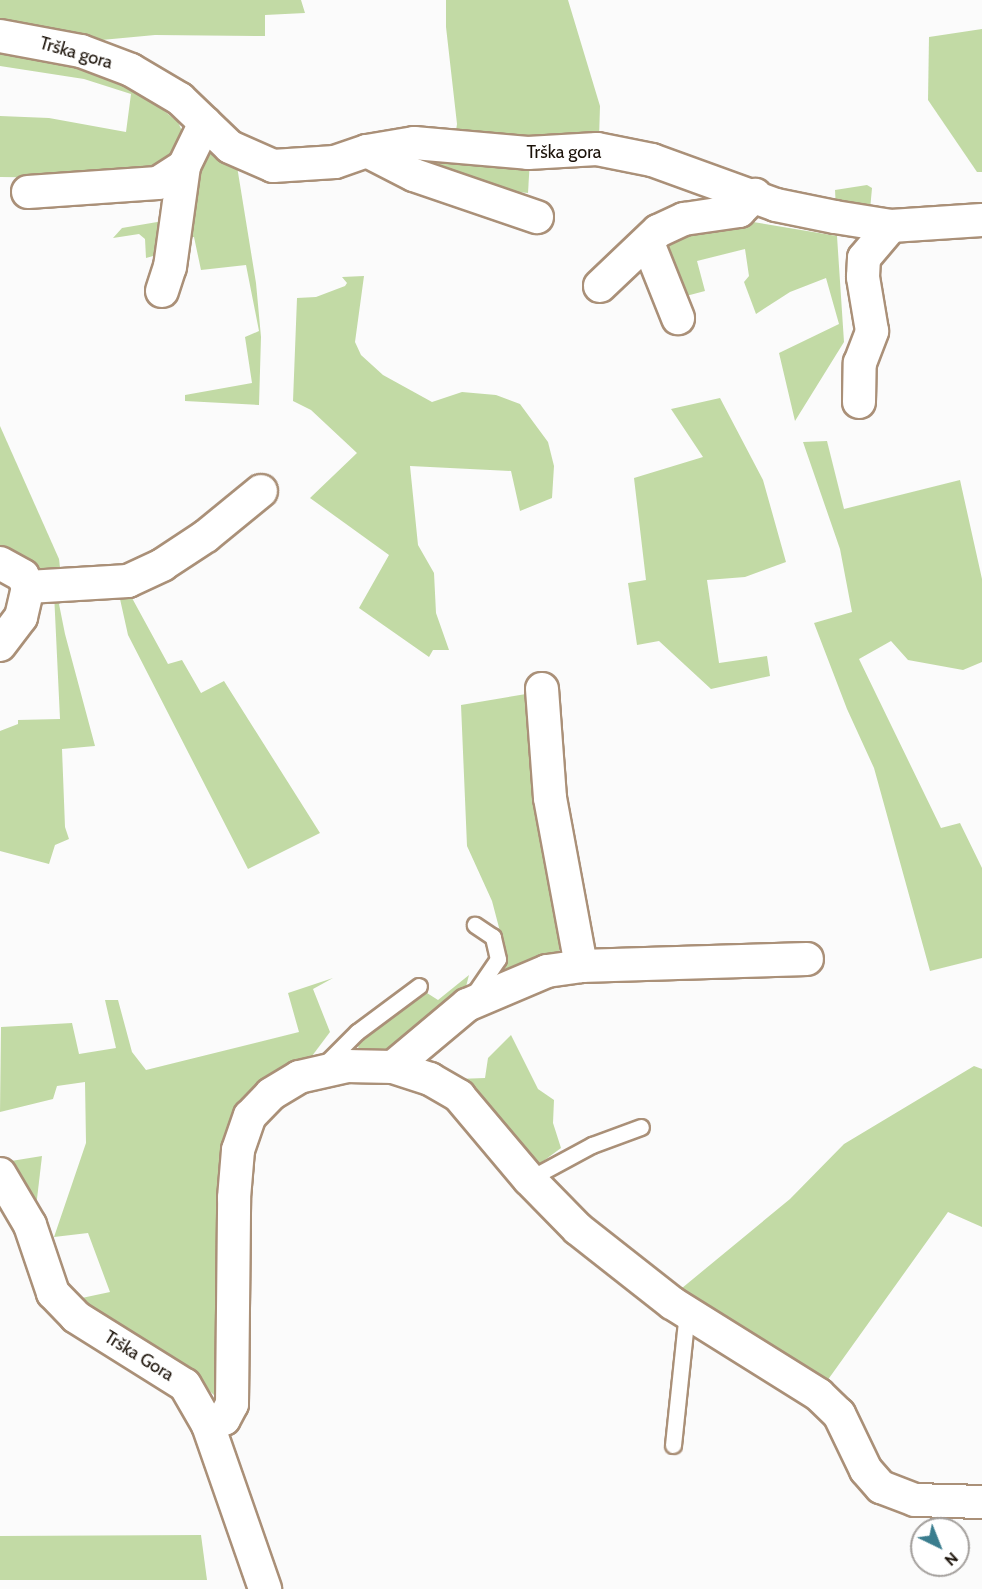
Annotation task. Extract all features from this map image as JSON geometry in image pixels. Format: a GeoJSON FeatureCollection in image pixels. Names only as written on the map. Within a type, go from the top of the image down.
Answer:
{"type":"FeatureCollection","features":[{"type":"Feature","properties":{"kind":"street","name":"Trška gora"},"geometry":{"type":"LineString","coordinates":[[0,36],[81,51],[131,70],[180,99],[231,147],[273,166],[335,162],[367,151],[414,143],[528,153],[597,149],[652,160],[755,195],[776,205],[891,226],[982,220]]}},
{"type":"Feature","properties":{"kind":"street"},"geometry":{"type":"LineString","coordinates":[[162,291],[170,267],[184,166],[205,123]]}},
{"type":"Feature","properties":{"kind":"street"},"geometry":{"type":"LineString","coordinates":[[367,151],[423,178],[459,192],[488,197],[537,217]]}},
{"type":"Feature","properties":{"kind":"street"},"geometry":{"type":"LineString","coordinates":[[28,192],[158,183],[184,166]]}},
{"type":"Feature","properties":{"kind":"street"},"geometry":{"type":"LineString","coordinates":[[600,286],[648,243],[658,231],[684,219],[739,211],[755,195]]}},
{"type":"Feature","properties":{"kind":"street"},"geometry":{"type":"LineString","coordinates":[[946,223],[982,244]]}},
{"type":"Feature","properties":{"kind":"street"},"geometry":{"type":"LineString","coordinates":[[859,402],[860,363],[872,331],[863,277],[864,258],[891,226]]}},
{"type":"Feature","properties":{"kind":"street"},"geometry":{"type":"LineString","coordinates":[[648,243],[678,318]]}},
{"type":"Feature","properties":{"kind":"street"},"geometry":{"type":"LineString","coordinates":[[28,587],[128,581],[162,566],[206,536],[261,491]]}},
{"type":"Feature","properties":{"kind":"street"},"geometry":{"type":"LineString","coordinates":[[0,562],[22,576],[28,587],[21,617],[0,645]]}},
{"type":"Feature","properties":{"kind":"street"},"geometry":{"type":"LineString","coordinates":[[542,689],[550,798],[581,966]]}},
{"type":"Feature","properties":{"kind":"street"},"geometry":{"type":"LineString","coordinates":[[393,1067],[467,1005],[523,978],[581,966],[807,959]]}},
{"type":"Feature","properties":{"kind":"street"},"geometry":{"type":"LineString","coordinates":[[208,1425],[224,1419],[232,1404],[231,1258],[238,1150],[250,1116],[271,1094],[287,1082],[319,1071],[346,1065],[393,1067],[430,1079],[459,1096],[529,1179],[578,1229],[687,1312],[819,1395],[839,1414],[866,1470],[881,1487],[915,1500],[982,1502]]}},
{"type":"Feature","properties":{"kind":"street","name":"Trška Gora"},"geometry":{"type":"LineString","coordinates":[[0,1174],[30,1225],[53,1293],[76,1317],[185,1385],[208,1425],[265,1589]]}},
{"type":"Feature","properties":{"kind":"lane"},"geometry":{"type":"LineString","coordinates":[[467,1005],[498,959],[494,937],[476,926]]}},
{"type":"Feature","properties":{"kind":"lane"},"geometry":{"type":"LineString","coordinates":[[319,1071],[357,1032],[419,986]]}},
{"type":"Feature","properties":{"kind":"lane"},"geometry":{"type":"LineString","coordinates":[[529,1179],[592,1145],[641,1127]]}},
{"type":"Feature","properties":{"kind":"lane"},"geometry":{"type":"LineString","coordinates":[[673,1445],[687,1312]]}},
{"type":"Feature","properties":{"kind":"green space"},"geometry":{"type":"Polygon","coordinates":[[[0,0],[301,0],[305,13],[265,15],[265,36],[155,35],[80,42],[0,24],[0,0]]]}},
{"type":"Feature","properties":{"kind":"green space"},"geometry":{"type":"Polygon","coordinates":[[[446,0],[568,0],[600,106],[599,139],[455,137],[457,124],[446,27],[446,0]]]}},
{"type":"Feature","properties":{"kind":"green space"},"geometry":{"type":"Polygon","coordinates":[[[982,29],[982,172],[977,172],[928,100],[929,37],[982,29]]]}},
{"type":"Feature","properties":{"kind":"green space"},"geometry":{"type":"Polygon","coordinates":[[[0,48],[95,66],[143,94],[178,122],[182,131],[172,159],[160,171],[81,178],[0,177],[0,116],[49,118],[126,132],[131,94],[84,79],[0,66],[0,48]]]}},
{"type":"Feature","properties":{"kind":"green space"},"geometry":{"type":"Polygon","coordinates":[[[201,140],[236,160],[256,283],[261,337],[259,405],[185,401],[185,395],[252,383],[245,337],[259,331],[246,265],[201,270],[194,237],[179,237],[201,140]]]}},
{"type":"Feature","properties":{"kind":"green space"},"geometry":{"type":"Polygon","coordinates":[[[392,159],[530,159],[528,193],[468,187],[392,159]]]}},
{"type":"Feature","properties":{"kind":"green space"},"geometry":{"type":"Polygon","coordinates":[[[867,185],[872,188],[870,210],[836,209],[835,190],[867,185]]]}},
{"type":"Feature","properties":{"kind":"green space"},"geometry":{"type":"Polygon","coordinates":[[[169,220],[164,253],[146,258],[145,239],[139,234],[113,238],[122,228],[169,220]]]}},
{"type":"Feature","properties":{"kind":"green space"},"geometry":{"type":"Polygon","coordinates":[[[747,221],[837,236],[844,342],[795,421],[779,353],[839,324],[826,278],[790,292],[756,314],[744,282],[749,276],[745,249],[697,261],[705,291],[686,296],[661,244],[678,229],[747,221]]]}},
{"type":"Feature","properties":{"kind":"green space"},"geometry":{"type":"Polygon","coordinates":[[[364,276],[355,342],[361,355],[383,375],[432,402],[462,392],[496,395],[520,404],[548,442],[554,466],[552,498],[520,511],[511,471],[410,466],[418,545],[434,573],[436,613],[449,650],[433,650],[429,657],[359,608],[389,555],[310,498],[357,453],[311,410],[293,401],[297,298],[316,297],[345,286],[347,283],[342,277],[364,276]]]}},
{"type":"Feature","properties":{"kind":"green space"},"geometry":{"type":"Polygon","coordinates":[[[720,398],[763,480],[786,562],[745,577],[707,580],[719,663],[767,656],[770,676],[711,689],[659,641],[637,645],[628,583],[646,580],[634,478],[703,457],[671,409],[720,398]]]}},
{"type":"Feature","properties":{"kind":"green space"},"geometry":{"type":"Polygon","coordinates":[[[0,426],[59,559],[61,576],[48,580],[0,555],[0,426]]]}},
{"type":"Feature","properties":{"kind":"green space"},"geometry":{"type":"Polygon","coordinates":[[[827,441],[844,509],[960,480],[982,579],[982,662],[963,670],[908,660],[891,641],[859,659],[941,828],[960,823],[982,868],[982,958],[930,971],[874,768],[847,709],[814,623],[852,612],[840,549],[803,442],[827,441]]]}},
{"type":"Feature","properties":{"kind":"green space"},"geometry":{"type":"Polygon","coordinates":[[[126,587],[168,664],[182,660],[201,693],[224,681],[320,833],[248,869],[128,635],[118,590],[126,587]]]}},
{"type":"Feature","properties":{"kind":"green space"},"geometry":{"type":"Polygon","coordinates":[[[54,593],[69,596],[59,604],[95,746],[62,749],[65,827],[69,839],[55,845],[49,864],[0,851],[0,731],[18,724],[18,720],[60,719],[54,593]]]}},
{"type":"Feature","properties":{"kind":"green space"},"geometry":{"type":"Polygon","coordinates":[[[532,693],[564,934],[559,951],[548,961],[507,976],[501,971],[507,958],[492,901],[467,846],[461,705],[532,693]]]}},
{"type":"Feature","properties":{"kind":"green space"},"geometry":{"type":"Polygon","coordinates":[[[469,975],[462,1002],[380,1061],[359,1060],[358,1041],[427,993],[438,1000],[469,975]]]}},
{"type":"Feature","properties":{"kind":"green space"},"geometry":{"type":"Polygon","coordinates":[[[333,978],[313,989],[330,1032],[309,1060],[280,1077],[219,1210],[216,1397],[181,1364],[77,1299],[110,1292],[88,1233],[54,1237],[86,1143],[85,1082],[57,1086],[53,1099],[0,1112],[1,1027],[72,1023],[79,1054],[116,1048],[105,1000],[118,1000],[132,1052],[146,1070],[299,1032],[288,993],[333,978]]]}},
{"type":"Feature","properties":{"kind":"green space"},"geometry":{"type":"Polygon","coordinates":[[[511,1035],[538,1089],[554,1100],[553,1123],[561,1148],[538,1165],[530,1164],[458,1079],[485,1078],[488,1058],[511,1035]]]}},
{"type":"Feature","properties":{"kind":"green space"},"geometry":{"type":"Polygon","coordinates":[[[974,1066],[982,1069],[982,1227],[948,1212],[822,1388],[676,1293],[790,1199],[844,1144],[974,1066]]]}},
{"type":"Feature","properties":{"kind":"green space"},"geometry":{"type":"Polygon","coordinates":[[[42,1156],[35,1216],[5,1162],[42,1156]]]}},
{"type":"Feature","properties":{"kind":"green space"},"geometry":{"type":"Polygon","coordinates":[[[201,1535],[207,1580],[0,1580],[0,1536],[201,1535]]]}}]}
